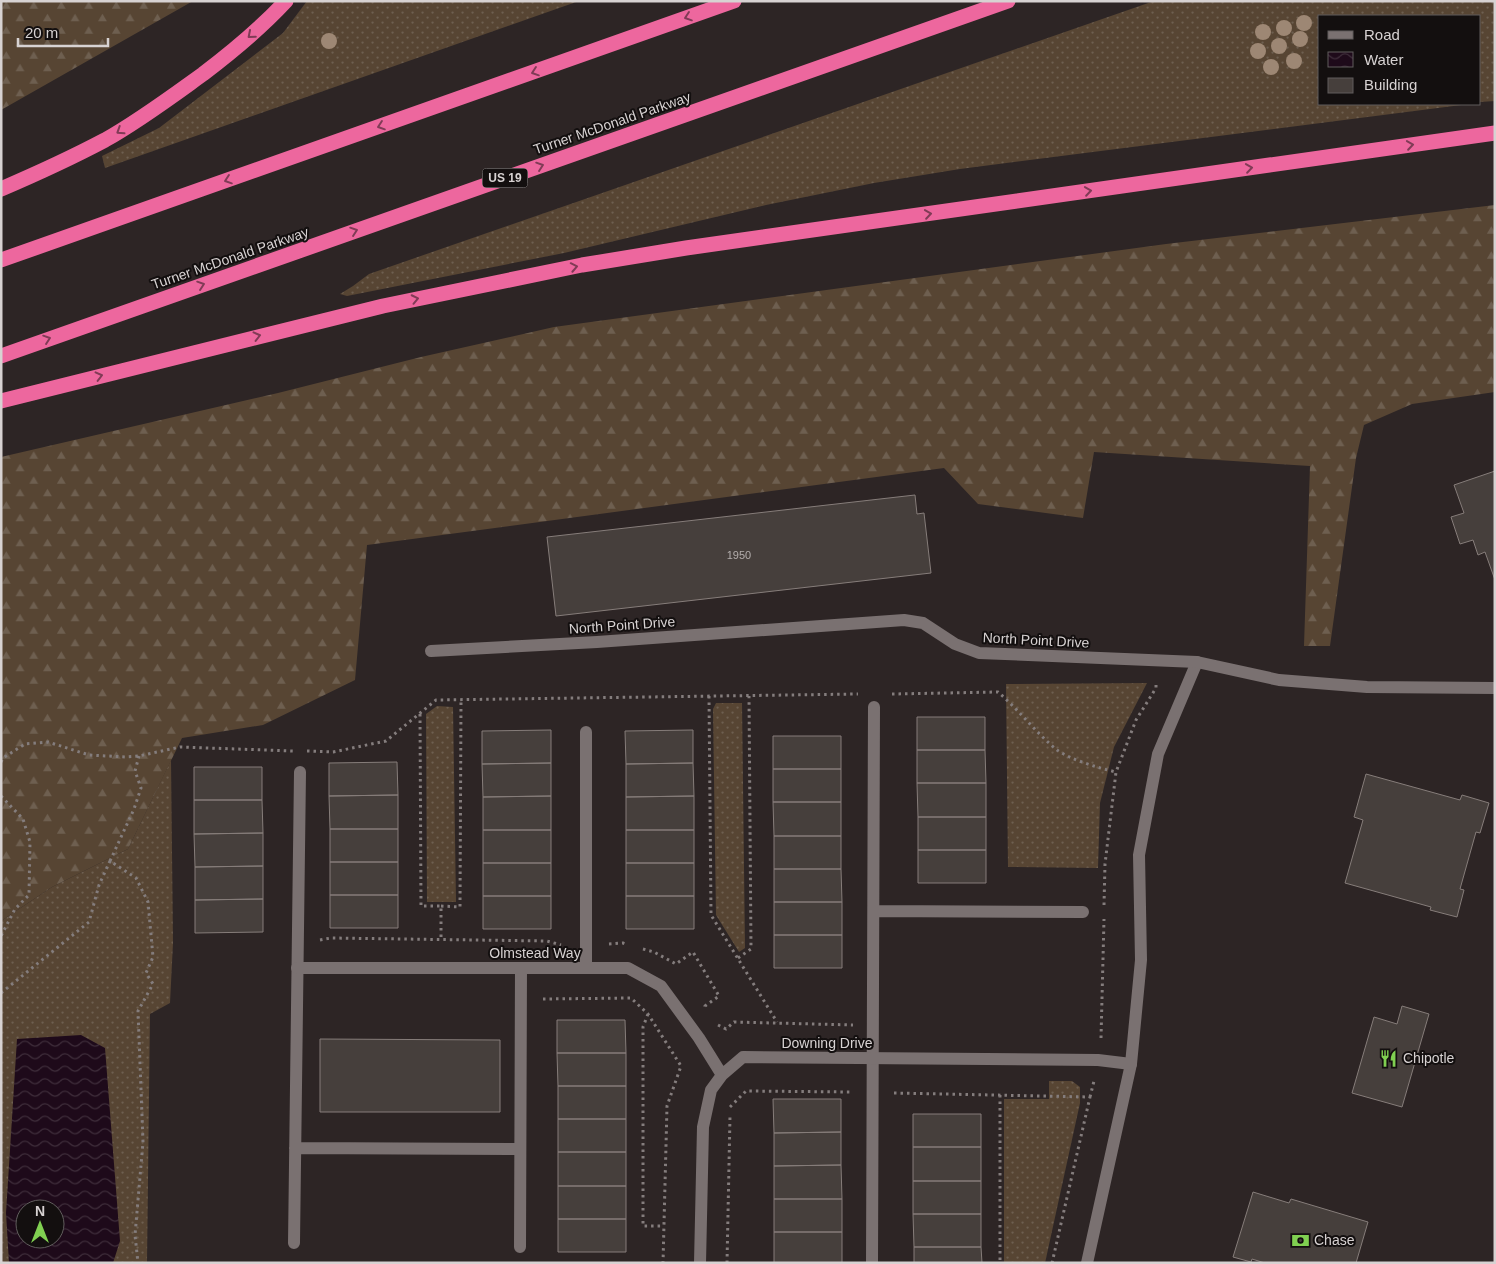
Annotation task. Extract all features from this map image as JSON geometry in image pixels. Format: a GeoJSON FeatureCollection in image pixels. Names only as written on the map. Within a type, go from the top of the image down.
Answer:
{"type":"FeatureCollection","features":[{"type":"Feature","properties":{"kind":"highway"},"geometry":{"type":"LineString","coordinates":[[1,189],[41,172],[106,140],[166,101],[224,58],[286,1]]}},
{"type":"Feature","properties":{"kind":"highway"},"geometry":{"type":"LineString","coordinates":[[1,260],[734,1]]}},
{"type":"Feature","properties":{"kind":"highway","name":"Turner McDonald Parkway"},"geometry":{"type":"LineString","coordinates":[[1,356],[1008,1]]}},
{"type":"Feature","properties":{"kind":"highway"},"geometry":{"type":"LineString","coordinates":[[1,401],[383,306],[582,265],[686,248],[1495,133]]}},
{"type":"Feature","properties":{"kind":"street","name":"North Point Drive"},"geometry":{"type":"LineString","coordinates":[[431,651],[607,641],[904,620],[923,623],[955,644],[979,653],[1196,662],[1279,680],[1367,687],[1495,688]]}},
{"type":"Feature","properties":{"kind":"street"},"geometry":{"type":"LineString","coordinates":[[1087,1263],[1131,1064],[1141,960],[1139,855],[1158,754],[1196,662]]}},
{"type":"Feature","properties":{"kind":"street"},"geometry":{"type":"LineString","coordinates":[[872,1263],[874,707]]}},
{"type":"Feature","properties":{"kind":"street"},"geometry":{"type":"LineString","coordinates":[[586,732],[586,968]]}},
{"type":"Feature","properties":{"kind":"street"},"geometry":{"type":"LineString","coordinates":[[294,1243],[300,772]]}},
{"type":"Feature","properties":{"kind":"street"},"geometry":{"type":"LineString","coordinates":[[874,911],[1083,912]]}},
{"type":"Feature","properties":{"kind":"street","name":"Olmstead Way"},"geometry":{"type":"LineString","coordinates":[[297,968],[628,968],[661,986],[699,1038],[722,1075]]}},
{"type":"Feature","properties":{"kind":"street"},"geometry":{"type":"LineString","coordinates":[[520,1247],[521,968]]}},
{"type":"Feature","properties":{"kind":"street","name":"Downing Drive"},"geometry":{"type":"LineString","coordinates":[[700,1263],[703,1127],[711,1090],[722,1075],[744,1057],[1098,1060],[1131,1064]]}},
{"type":"Feature","properties":{"kind":"street"},"geometry":{"type":"LineString","coordinates":[[296,1148],[520,1149]]}},
{"type":"Feature","properties":{"kind":"path"},"geometry":{"type":"LineString","coordinates":[[1052,1263],[1098,1060],[1102,1029],[1105,864],[1116,772],[1136,720],[1156,688],[1156,661]]}},
{"type":"Feature","properties":{"kind":"path"},"geometry":{"type":"LineString","coordinates":[[888,694],[998,692],[1059,751],[1094,766],[1116,772]]}},
{"type":"Feature","properties":{"kind":"path"},"geometry":{"type":"LineString","coordinates":[[304,751],[333,752],[386,741],[436,700],[858,694]]}},
{"type":"Feature","properties":{"kind":"path"},"geometry":{"type":"LineString","coordinates":[[709,696],[711,915],[777,1023]]}},
{"type":"Feature","properties":{"kind":"path"},"geometry":{"type":"LineString","coordinates":[[738,958],[751,949],[749,696]]}},
{"type":"Feature","properties":{"kind":"path"},"geometry":{"type":"LineString","coordinates":[[420,713],[421,906],[460,907],[461,700]]}},
{"type":"Feature","properties":{"kind":"path"},"geometry":{"type":"LineString","coordinates":[[1,762],[3,758],[25,744],[48,742],[89,755],[126,757],[180,747],[295,751]]}},
{"type":"Feature","properties":{"kind":"path"},"geometry":{"type":"LineString","coordinates":[[1,992],[89,922],[99,885],[134,809],[141,788],[135,772],[139,756]]}},
{"type":"Feature","properties":{"kind":"path"},"geometry":{"type":"LineString","coordinates":[[1,796],[23,819],[30,842],[29,895],[15,909],[1,936]]}},
{"type":"Feature","properties":{"kind":"path"},"geometry":{"type":"LineString","coordinates":[[110,861],[136,878],[148,902],[153,957],[146,973],[153,984],[138,1011],[143,1142],[135,1235],[138,1263]]}},
{"type":"Feature","properties":{"kind":"path"},"geometry":{"type":"LineString","coordinates":[[440,906],[440,939]]}},
{"type":"Feature","properties":{"kind":"path"},"geometry":{"type":"LineString","coordinates":[[521,999],[631,998],[648,1014],[681,1066],[667,1106],[663,1263]]}},
{"type":"Feature","properties":{"kind":"path"},"geometry":{"type":"LineString","coordinates":[[648,1014],[643,1027],[643,1226],[664,1226]]}},
{"type":"Feature","properties":{"kind":"path"},"geometry":{"type":"LineString","coordinates":[[727,1263],[730,1108],[746,1091],[1090,1097]]}},
{"type":"Feature","properties":{"kind":"path"},"geometry":{"type":"LineString","coordinates":[[1000,1095],[1000,1263]]}},
{"type":"Feature","properties":{"kind":"green space"},"geometry":{"type":"Polygon","coordinates":[[[1,1],[193,1],[1,110],[1,1]]]}},
{"type":"Feature","properties":{"kind":"green space"},"geometry":{"type":"Polygon","coordinates":[[[307,1],[579,1],[105,168],[102,156],[159,128],[283,33],[307,1]]]}},
{"type":"Feature","properties":{"kind":"green space"},"geometry":{"type":"Polygon","coordinates":[[[1154,1],[1495,1],[1495,101],[1481,102],[1481,15],[1318,15],[1318,105],[1461,105],[960,169],[874,183],[766,205],[564,253],[347,296],[340,294],[369,274],[1154,1]]]}},
{"type":"Feature","properties":{"kind":"green space"},"geometry":{"type":"Polygon","coordinates":[[[1495,205],[1495,392],[1412,404],[1364,425],[1356,458],[1330,646],[1304,646],[1310,466],[1094,452],[1083,518],[978,504],[944,468],[367,545],[355,680],[263,725],[182,738],[128,849],[52,887],[1,921],[1,457],[554,327],[1166,244],[1495,205]]]}},
{"type":"Feature","properties":{"kind":"green space"},"geometry":{"type":"Polygon","coordinates":[[[1147,683],[1114,747],[1100,803],[1098,868],[1008,867],[1006,684],[1147,683]]]}},
{"type":"Feature","properties":{"kind":"green space"},"geometry":{"type":"Polygon","coordinates":[[[716,703],[742,703],[745,948],[739,952],[716,915],[713,709],[716,703]]]}},
{"type":"Feature","properties":{"kind":"green space"},"geometry":{"type":"Polygon","coordinates":[[[437,706],[453,707],[456,902],[427,902],[426,714],[437,706]]]}},
{"type":"Feature","properties":{"kind":"green space"},"geometry":{"type":"Polygon","coordinates":[[[171,760],[173,943],[170,1003],[150,1014],[147,1263],[1,1263],[1,921],[52,887],[128,849],[171,760]]]}},
{"type":"Feature","properties":{"kind":"green space"},"geometry":{"type":"Polygon","coordinates":[[[1049,1081],[1072,1081],[1080,1087],[1080,1103],[1045,1263],[1004,1263],[1004,1099],[1049,1099],[1049,1081]]]}},
{"type":"Feature","properties":{"kind":"water"},"geometry":{"type":"Polygon","coordinates":[[[81,1035],[105,1048],[120,1241],[113,1263],[9,1263],[6,1213],[17,1039],[81,1035]]]}},
{"type":"Feature","properties":{"kind":"building"},"geometry":{"type":"Polygon","coordinates":[[[1495,471],[1495,580],[1485,552],[1478,555],[1473,540],[1460,544],[1451,517],[1464,513],[1454,485],[1495,471]]]}},
{"type":"Feature","properties":{"kind":"building"},"geometry":{"type":"Polygon","coordinates":[[[915,495],[917,514],[924,513],[931,573],[556,616],[547,537],[915,495]]]}},
{"type":"Feature","properties":{"kind":"building"},"geometry":{"type":"Polygon","coordinates":[[[917,717],[985,717],[985,750],[917,750],[917,717]]]}},
{"type":"Feature","properties":{"kind":"building"},"geometry":{"type":"Polygon","coordinates":[[[551,730],[551,763],[482,764],[482,731],[551,730]]]}},
{"type":"Feature","properties":{"kind":"building"},"geometry":{"type":"Polygon","coordinates":[[[693,730],[693,763],[626,764],[625,731],[693,730]]]}},
{"type":"Feature","properties":{"kind":"building"},"geometry":{"type":"Polygon","coordinates":[[[773,736],[841,736],[841,769],[773,769],[773,736]]]}},
{"type":"Feature","properties":{"kind":"building"},"geometry":{"type":"Polygon","coordinates":[[[917,750],[985,750],[986,783],[917,783],[917,750]]]}},
{"type":"Feature","properties":{"kind":"building"},"geometry":{"type":"Polygon","coordinates":[[[397,762],[398,795],[329,796],[329,763],[397,762]]]}},
{"type":"Feature","properties":{"kind":"building"},"geometry":{"type":"Polygon","coordinates":[[[551,763],[551,796],[483,797],[482,764],[551,763]]]}},
{"type":"Feature","properties":{"kind":"building"},"geometry":{"type":"Polygon","coordinates":[[[693,763],[694,796],[626,797],[626,764],[693,763]]]}},
{"type":"Feature","properties":{"kind":"building"},"geometry":{"type":"Polygon","coordinates":[[[194,767],[262,767],[262,800],[194,800],[194,767]]]}},
{"type":"Feature","properties":{"kind":"building"},"geometry":{"type":"Polygon","coordinates":[[[773,769],[841,769],[841,802],[773,802],[773,769]]]}},
{"type":"Feature","properties":{"kind":"building"},"geometry":{"type":"Polygon","coordinates":[[[1366,774],[1460,800],[1462,795],[1489,803],[1480,833],[1476,832],[1460,889],[1464,890],[1457,917],[1430,910],[1431,907],[1345,883],[1363,820],[1354,817],[1366,774]]]}},
{"type":"Feature","properties":{"kind":"building"},"geometry":{"type":"Polygon","coordinates":[[[917,783],[986,783],[986,817],[918,817],[917,783]]]}},
{"type":"Feature","properties":{"kind":"building"},"geometry":{"type":"Polygon","coordinates":[[[398,795],[398,829],[330,829],[329,796],[398,795]]]}},
{"type":"Feature","properties":{"kind":"building"},"geometry":{"type":"Polygon","coordinates":[[[551,796],[551,830],[483,830],[483,797],[551,796]]]}},
{"type":"Feature","properties":{"kind":"building"},"geometry":{"type":"Polygon","coordinates":[[[694,796],[694,830],[626,830],[626,797],[694,796]]]}},
{"type":"Feature","properties":{"kind":"building"},"geometry":{"type":"Polygon","coordinates":[[[194,800],[262,800],[263,833],[194,834],[194,800]]]}},
{"type":"Feature","properties":{"kind":"building"},"geometry":{"type":"Polygon","coordinates":[[[773,802],[841,802],[841,836],[774,836],[773,802]]]}},
{"type":"Feature","properties":{"kind":"building"},"geometry":{"type":"Polygon","coordinates":[[[918,817],[986,817],[986,850],[918,850],[918,817]]]}},
{"type":"Feature","properties":{"kind":"building"},"geometry":{"type":"Polygon","coordinates":[[[330,829],[398,829],[398,862],[330,862],[330,829]]]}},
{"type":"Feature","properties":{"kind":"building"},"geometry":{"type":"Polygon","coordinates":[[[483,830],[551,830],[551,863],[483,863],[483,830]]]}},
{"type":"Feature","properties":{"kind":"building"},"geometry":{"type":"Polygon","coordinates":[[[626,830],[694,830],[694,863],[626,863],[626,830]]]}},
{"type":"Feature","properties":{"kind":"building"},"geometry":{"type":"Polygon","coordinates":[[[263,833],[263,866],[195,867],[194,834],[263,833]]]}},
{"type":"Feature","properties":{"kind":"building"},"geometry":{"type":"Polygon","coordinates":[[[774,836],[841,836],[841,869],[774,869],[774,836]]]}},
{"type":"Feature","properties":{"kind":"building"},"geometry":{"type":"Polygon","coordinates":[[[918,850],[986,850],[986,883],[918,883],[918,850]]]}},
{"type":"Feature","properties":{"kind":"building"},"geometry":{"type":"Polygon","coordinates":[[[330,862],[398,862],[398,895],[330,895],[330,862]]]}},
{"type":"Feature","properties":{"kind":"building"},"geometry":{"type":"Polygon","coordinates":[[[483,863],[551,863],[551,896],[483,896],[483,863]]]}},
{"type":"Feature","properties":{"kind":"building"},"geometry":{"type":"Polygon","coordinates":[[[626,863],[694,863],[694,896],[626,896],[626,863]]]}},
{"type":"Feature","properties":{"kind":"building"},"geometry":{"type":"Polygon","coordinates":[[[263,866],[263,899],[195,900],[195,867],[263,866]]]}},
{"type":"Feature","properties":{"kind":"building"},"geometry":{"type":"Polygon","coordinates":[[[774,869],[841,869],[842,902],[774,902],[774,869]]]}},
{"type":"Feature","properties":{"kind":"building"},"geometry":{"type":"Polygon","coordinates":[[[330,895],[398,895],[398,928],[330,928],[330,895]]]}},
{"type":"Feature","properties":{"kind":"building"},"geometry":{"type":"Polygon","coordinates":[[[483,896],[551,896],[551,929],[483,929],[483,896]]]}},
{"type":"Feature","properties":{"kind":"building"},"geometry":{"type":"Polygon","coordinates":[[[626,896],[694,896],[694,929],[626,929],[626,896]]]}},
{"type":"Feature","properties":{"kind":"building"},"geometry":{"type":"Polygon","coordinates":[[[263,899],[263,932],[195,933],[195,900],[263,899]]]}},
{"type":"Feature","properties":{"kind":"building"},"geometry":{"type":"Polygon","coordinates":[[[774,902],[842,902],[842,935],[774,935],[774,902]]]}},
{"type":"Feature","properties":{"kind":"building"},"geometry":{"type":"Polygon","coordinates":[[[774,935],[842,935],[842,968],[774,968],[774,935]]]}},
{"type":"Feature","properties":{"kind":"building","name":"Chipotle"},"geometry":{"type":"Polygon","coordinates":[[[1402,1006],[1429,1014],[1402,1107],[1352,1093],[1374,1017],[1397,1024],[1402,1006]]]}},
{"type":"Feature","properties":{"kind":"building"},"geometry":{"type":"Polygon","coordinates":[[[557,1020],[625,1020],[626,1053],[557,1053],[557,1020]]]}},
{"type":"Feature","properties":{"kind":"building"},"geometry":{"type":"Polygon","coordinates":[[[320,1039],[500,1040],[500,1112],[320,1112],[320,1039]]]}},
{"type":"Feature","properties":{"kind":"building"},"geometry":{"type":"Polygon","coordinates":[[[557,1053],[626,1053],[626,1086],[558,1086],[557,1053]]]}},
{"type":"Feature","properties":{"kind":"building"},"geometry":{"type":"Polygon","coordinates":[[[558,1086],[626,1086],[626,1119],[558,1119],[558,1086]]]}},
{"type":"Feature","properties":{"kind":"building"},"geometry":{"type":"Polygon","coordinates":[[[773,1099],[841,1099],[841,1132],[774,1133],[773,1099]]]}},
{"type":"Feature","properties":{"kind":"building"},"geometry":{"type":"Polygon","coordinates":[[[913,1114],[981,1114],[981,1147],[913,1147],[913,1114]]]}},
{"type":"Feature","properties":{"kind":"building"},"geometry":{"type":"Polygon","coordinates":[[[558,1119],[626,1119],[626,1152],[558,1152],[558,1119]]]}},
{"type":"Feature","properties":{"kind":"building"},"geometry":{"type":"Polygon","coordinates":[[[841,1132],[841,1165],[774,1166],[774,1133],[841,1132]]]}},
{"type":"Feature","properties":{"kind":"building"},"geometry":{"type":"Polygon","coordinates":[[[913,1147],[981,1147],[981,1181],[913,1181],[913,1147]]]}},
{"type":"Feature","properties":{"kind":"building"},"geometry":{"type":"Polygon","coordinates":[[[558,1152],[626,1152],[626,1186],[558,1186],[558,1152]]]}},
{"type":"Feature","properties":{"kind":"building"},"geometry":{"type":"Polygon","coordinates":[[[841,1165],[842,1199],[774,1199],[774,1166],[841,1165]]]}},
{"type":"Feature","properties":{"kind":"building"},"geometry":{"type":"Polygon","coordinates":[[[913,1181],[981,1181],[981,1214],[913,1214],[913,1181]]]}},
{"type":"Feature","properties":{"kind":"building"},"geometry":{"type":"Polygon","coordinates":[[[558,1186],[626,1186],[626,1219],[558,1219],[558,1186]]]}},
{"type":"Feature","properties":{"kind":"building"},"geometry":{"type":"Polygon","coordinates":[[[1253,1192],[1289,1203],[1291,1199],[1368,1222],[1356,1263],[1265,1263],[1252,1259],[1251,1262],[1233,1257],[1253,1192]]]}},
{"type":"Feature","properties":{"kind":"building"},"geometry":{"type":"Polygon","coordinates":[[[774,1199],[842,1199],[842,1232],[774,1232],[774,1199]]]}},
{"type":"Feature","properties":{"kind":"building"},"geometry":{"type":"Polygon","coordinates":[[[913,1214],[981,1214],[981,1247],[914,1247],[913,1214]]]}},
{"type":"Feature","properties":{"kind":"building"},"geometry":{"type":"Polygon","coordinates":[[[558,1219],[626,1219],[626,1252],[558,1252],[558,1219]]]}},
{"type":"Feature","properties":{"kind":"building"},"geometry":{"type":"Polygon","coordinates":[[[774,1232],[842,1232],[842,1263],[774,1263],[774,1232]]]}},
{"type":"Feature","properties":{"kind":"building"},"geometry":{"type":"Polygon","coordinates":[[[914,1247],[981,1247],[982,1263],[914,1263],[914,1247]]]}},
{"type":"Feature","properties":{"kind":"place","name":"Chipotle"},"geometry":{"type":"Point","coordinates":[1389,1058]}},
{"type":"Feature","properties":{"kind":"place","name":"Chase"},"geometry":{"type":"Point","coordinates":[1300,1240]}}]}
